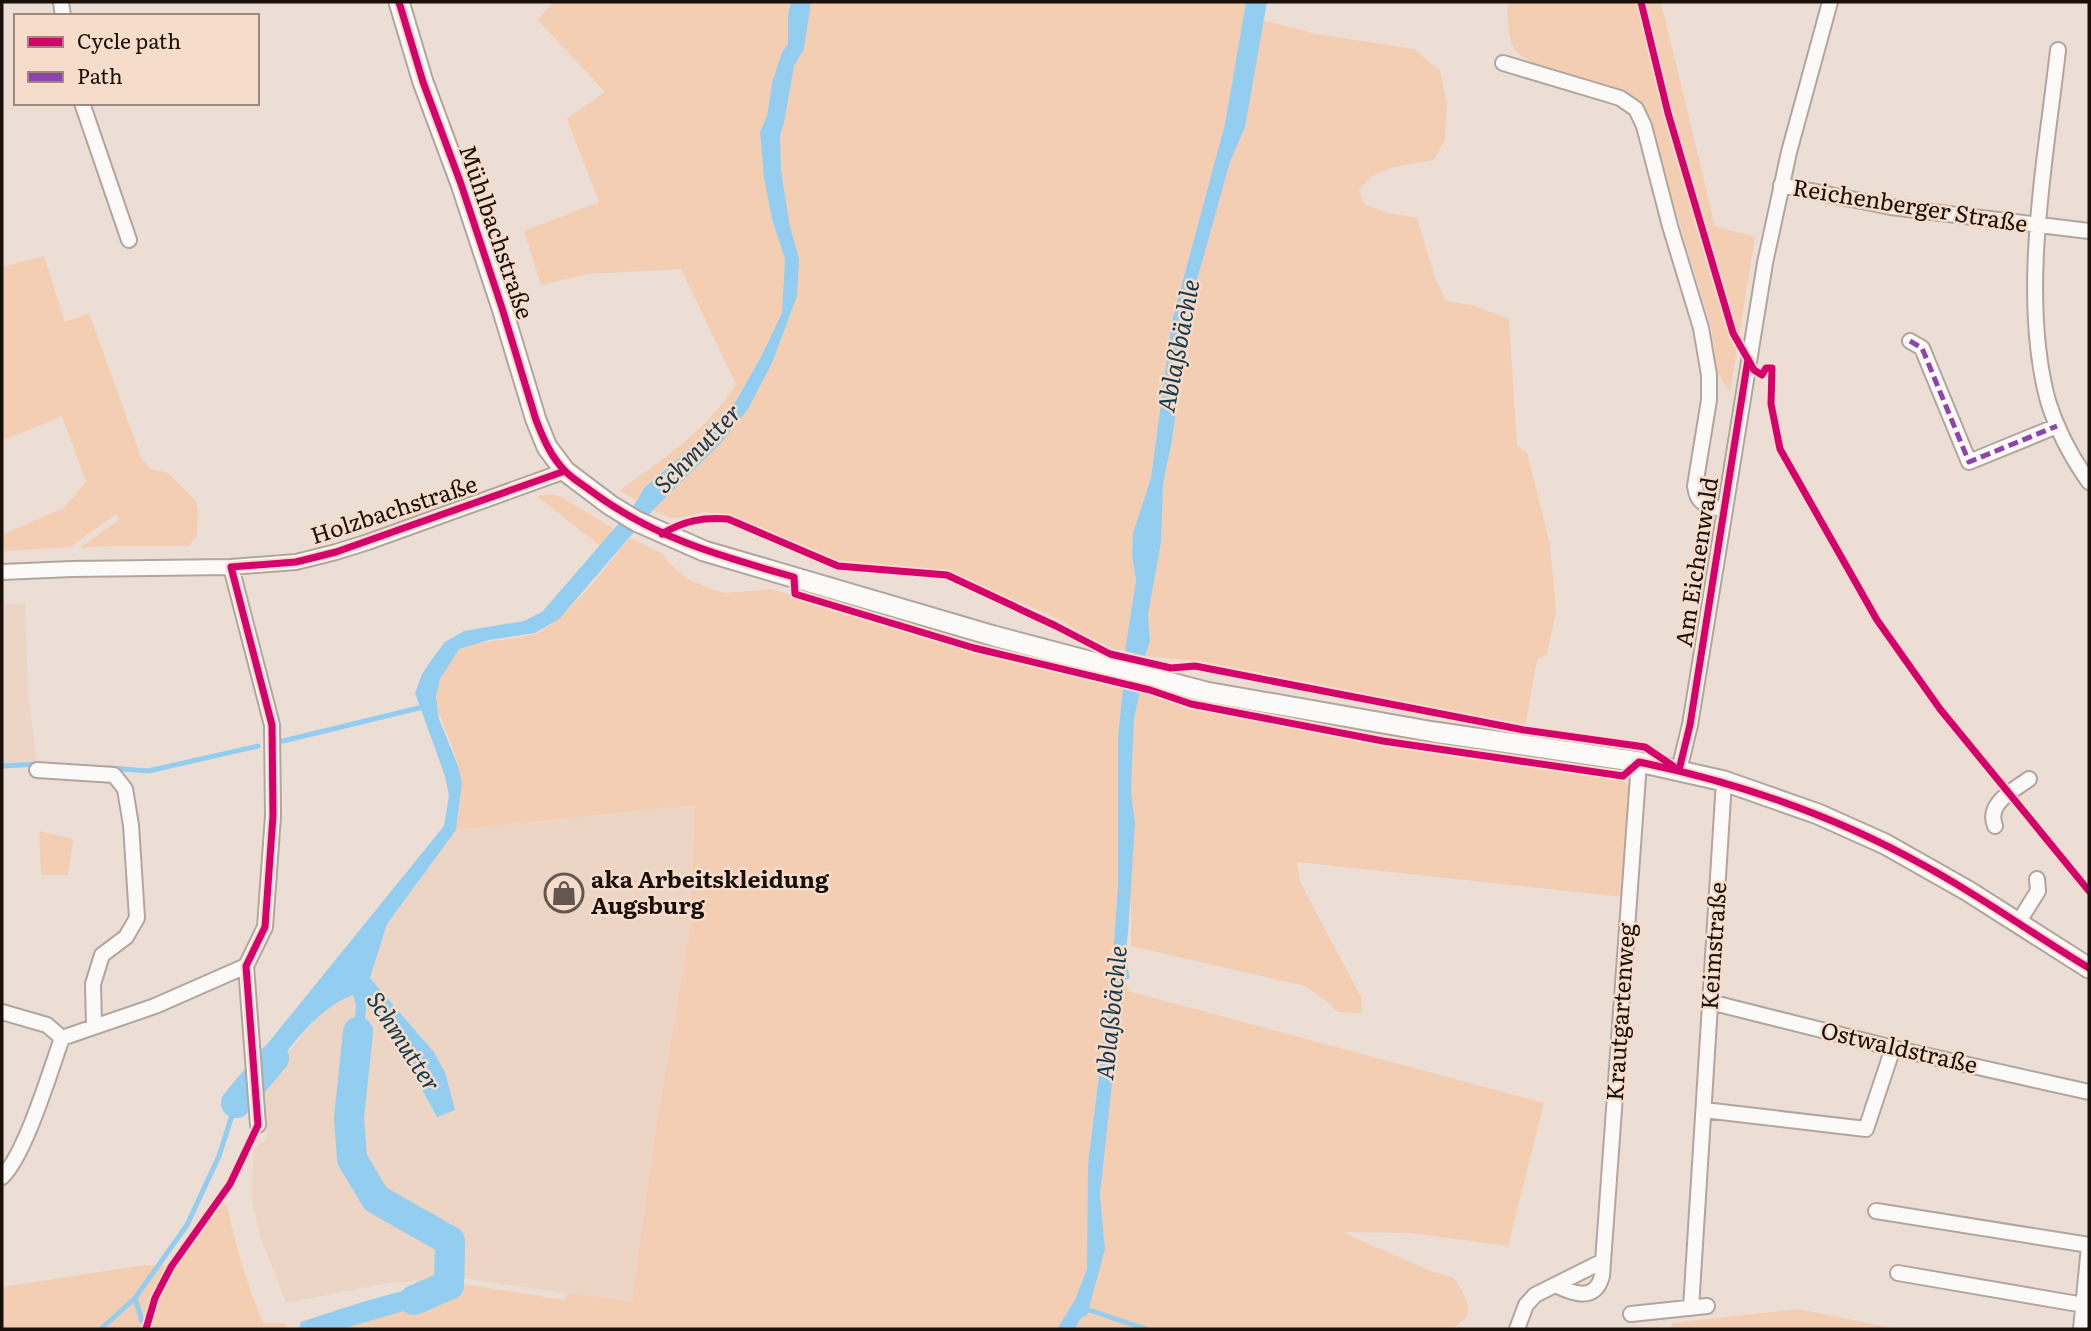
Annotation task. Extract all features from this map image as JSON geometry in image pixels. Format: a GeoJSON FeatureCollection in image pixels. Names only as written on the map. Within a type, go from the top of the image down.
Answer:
{"type":"FeatureCollection","features":[{"type":"Feature","properties":{"kind":"street","name":"Mühlbachstraße"},"geometry":{"type":"LineString","coordinates":[[399,2],[423,82],[491,272],[536,420],[547,447],[565,471],[610,505],[662,534],[715,554],[994,636],[1206,692],[1323,714],[1639,762],[1724,781],[1818,814],[1885,844],[1968,891],[2089,968]]}},
{"type":"Feature","properties":{"kind":"street","name":"Am Eichenwald"},"geometry":{"type":"LineString","coordinates":[[1679,770],[1690,725],[1750,346],[1781,185],[1830,2]]}},
{"type":"Feature","properties":{"kind":"street","name":"Reichenberger Straße"},"geometry":{"type":"LineString","coordinates":[[2039,226],[2058,50]]}},
{"type":"Feature","properties":{"kind":"street","name":"Am Eichenwald"},"geometry":{"type":"LineString","coordinates":[[1503,63],[1620,98],[1636,109],[1644,126],[1670,226],[1701,328],[1709,375],[1709,400],[1696,494],[1699,502],[1706,506],[1725,510]]}},
{"type":"Feature","properties":{"kind":"street"},"geometry":{"type":"LineString","coordinates":[[83,105],[129,240]]}},
{"type":"Feature","properties":{"kind":"street","name":"Reichenberger Straße"},"geometry":{"type":"LineString","coordinates":[[1781,185],[1891,207],[2089,231]]}},
{"type":"Feature","properties":{"kind":"street"},"geometry":{"type":"LineString","coordinates":[[2039,226],[2035,287],[2038,351],[2049,403],[2057,426],[2076,464],[2089,482]]}},
{"type":"Feature","properties":{"kind":"street"},"geometry":{"type":"LineString","coordinates":[[1910,341],[1922,348],[1969,462],[2057,426]]}},
{"type":"Feature","properties":{"kind":"street","name":"Holzbachstraße"},"geometry":{"type":"LineString","coordinates":[[2,572],[231,567],[296,562],[336,552],[565,471]]}},
{"type":"Feature","properties":{"kind":"street"},"geometry":{"type":"LineString","coordinates":[[231,567],[272,725],[273,816],[265,927],[246,966],[258,1125]]}},
{"type":"Feature","properties":{"kind":"street","name":"Krautgartenweg"},"geometry":{"type":"LineString","coordinates":[[1555,1285],[1576,1293],[1593,1292],[1600,1283],[1639,762]]}},
{"type":"Feature","properties":{"kind":"street"},"geometry":{"type":"LineString","coordinates":[[37,770],[114,775],[125,789],[131,825],[137,918],[126,937],[102,955],[93,984],[94,1027]]}},
{"type":"Feature","properties":{"kind":"street"},"geometry":{"type":"LineString","coordinates":[[1995,826],[1995,807],[2029,779]]}},
{"type":"Feature","properties":{"kind":"street","name":"Keimstraße"},"geometry":{"type":"LineString","coordinates":[[1691,1308],[1724,781]]}},
{"type":"Feature","properties":{"kind":"street"},"geometry":{"type":"LineString","coordinates":[[2018,923],[2038,891],[2037,879]]}},
{"type":"Feature","properties":{"kind":"street"},"geometry":{"type":"LineString","coordinates":[[62,1038],[155,1006],[246,966]]}},
{"type":"Feature","properties":{"kind":"street","name":"Ostwaldstraße"},"geometry":{"type":"LineString","coordinates":[[1710,1002],[1893,1048],[2089,1091]]}},
{"type":"Feature","properties":{"kind":"street"},"geometry":{"type":"LineString","coordinates":[[2,1012],[47,1025],[62,1038]]}},
{"type":"Feature","properties":{"kind":"street"},"geometry":{"type":"LineString","coordinates":[[2,1177],[11,1168],[39,1104],[62,1038]]}},
{"type":"Feature","properties":{"kind":"street"},"geometry":{"type":"LineString","coordinates":[[1704,1110],[1866,1129],[1893,1048]]}},
{"type":"Feature","properties":{"kind":"street"},"geometry":{"type":"LineString","coordinates":[[1876,1211],[2089,1246],[2081,1329]]}},
{"type":"Feature","properties":{"kind":"street"},"geometry":{"type":"LineString","coordinates":[[1517,1329],[1530,1299],[1603,1261]]}},
{"type":"Feature","properties":{"kind":"street"},"geometry":{"type":"LineString","coordinates":[[1898,1273],[2084,1306]]}},
{"type":"Feature","properties":{"kind":"street"},"geometry":{"type":"LineString","coordinates":[[1631,1314],[1707,1306]]}},
{"type":"Feature","properties":{"kind":"shaded area"},"geometry":{"type":"Polygon","coordinates":[[[553,2],[791,2],[788,44],[782,52],[772,83],[767,116],[760,132],[764,178],[772,219],[785,259],[782,313],[736,401],[705,435],[644,488],[637,501],[620,490],[698,430],[736,384],[681,269],[588,274],[541,285],[524,231],[599,202],[567,119],[605,92],[538,20],[553,2]]]}},
{"type":"Feature","properties":{"kind":"shaded area"},"geometry":{"type":"Polygon","coordinates":[[[811,2],[1246,2],[1225,124],[1172,321],[1151,478],[1133,533],[1132,555],[1136,580],[1125,651],[1103,646],[1056,618],[947,571],[839,561],[729,515],[704,512],[670,518],[653,510],[720,444],[748,409],[772,363],[797,296],[799,258],[790,227],[781,170],[780,134],[794,66],[804,49],[811,2]]]}},
{"type":"Feature","properties":{"kind":"shaded area"},"geometry":{"type":"Polygon","coordinates":[[[1507,2],[1661,2],[1715,226],[1755,237],[1730,393],[1717,372],[1711,328],[1642,104],[1630,94],[1550,70],[1522,57],[1515,50],[1511,39],[1507,2]]]}},
{"type":"Feature","properties":{"kind":"shaded area"},"geometry":{"type":"Polygon","coordinates":[[[1262,20],[1316,34],[1414,49],[1440,71],[1447,105],[1445,139],[1434,160],[1402,165],[1382,172],[1373,176],[1359,191],[1364,204],[1384,212],[1417,218],[1435,278],[1446,301],[1472,305],[1509,319],[1517,446],[1527,453],[1550,544],[1556,611],[1547,654],[1537,660],[1525,726],[1201,661],[1145,656],[1150,641],[1148,615],[1161,542],[1163,484],[1172,440],[1190,305],[1230,162],[1245,127],[1262,20]]]}},
{"type":"Feature","properties":{"kind":"shaded area"},"geometry":{"type":"Polygon","coordinates":[[[44,256],[65,322],[89,313],[142,460],[151,469],[168,473],[196,501],[197,536],[189,546],[80,548],[120,519],[116,514],[70,547],[2,551],[2,535],[64,508],[86,482],[62,416],[2,441],[2,267],[44,256]]]}},
{"type":"Feature","properties":{"kind":"shaded area"},"geometry":{"type":"Polygon","coordinates":[[[537,496],[560,496],[614,529],[600,546],[537,496]]]}},
{"type":"Feature","properties":{"kind":"shaded area"},"geometry":{"type":"Polygon","coordinates":[[[630,538],[661,553],[674,568],[690,580],[713,590],[727,593],[771,589],[986,654],[1123,687],[1118,738],[1118,885],[1112,971],[1088,1164],[1087,1269],[1075,1300],[1057,1329],[341,1329],[443,1300],[454,1292],[456,1283],[564,1300],[568,1293],[632,1302],[656,1128],[690,930],[695,805],[456,830],[460,773],[441,720],[437,696],[447,668],[459,649],[534,634],[546,628],[572,606],[630,538]]]}},
{"type":"Feature","properties":{"kind":"shaded area"},"geometry":{"type":"Polygon","coordinates":[[[25,603],[28,690],[37,764],[2,766],[2,605],[25,603]]]}},
{"type":"Feature","properties":{"kind":"shaded area"},"geometry":{"type":"Polygon","coordinates":[[[1140,691],[1208,710],[1299,729],[1623,780],[1631,788],[1623,897],[1297,862],[1300,882],[1361,997],[1362,1013],[1338,1012],[1305,986],[1131,946],[1129,899],[1135,824],[1131,791],[1134,719],[1140,691]]]}},
{"type":"Feature","properties":{"kind":"shaded area"},"geometry":{"type":"Polygon","coordinates":[[[695,805],[690,930],[656,1128],[632,1303],[463,1278],[389,1283],[286,1303],[260,1235],[251,1196],[254,1148],[267,1139],[263,1081],[317,1018],[337,1001],[354,994],[356,1005],[351,1073],[360,1073],[366,997],[393,1037],[436,1117],[425,1040],[370,978],[387,924],[456,830],[695,805]]]}},
{"type":"Feature","properties":{"kind":"shaded area"},"geometry":{"type":"Polygon","coordinates":[[[39,831],[73,839],[68,875],[41,875],[39,831]]]}},
{"type":"Feature","properties":{"kind":"shaded area"},"geometry":{"type":"Polygon","coordinates":[[[1126,981],[1128,991],[1544,1103],[1508,1246],[1410,1233],[1342,1232],[1428,1270],[1454,1278],[1467,1302],[1466,1317],[1453,1329],[1075,1329],[1105,1249],[1100,1195],[1120,982],[1126,981]]]}},
{"type":"Feature","properties":{"kind":"shaded area"},"geometry":{"type":"Polygon","coordinates":[[[221,1203],[227,1205],[242,1265],[263,1323],[285,1323],[287,1329],[2,1329],[2,1287],[144,1265],[178,1266],[221,1203]]]}},
{"type":"Feature","properties":{"kind":"shaded area"},"geometry":{"type":"Polygon","coordinates":[[[1798,1309],[1898,1329],[1671,1329],[1672,1323],[1798,1309]]]}},
{"type":"Feature","properties":{"kind":"water"},"geometry":{"type":"Polygon","coordinates":[[[791,2],[811,2],[804,49],[794,66],[780,135],[781,170],[790,227],[799,258],[797,296],[772,363],[748,409],[720,444],[653,510],[559,619],[535,633],[489,640],[459,649],[440,679],[436,697],[439,719],[462,783],[456,830],[387,924],[370,978],[433,1051],[445,1072],[455,1110],[437,1117],[393,1037],[367,998],[360,1073],[351,1073],[356,1005],[353,995],[339,1001],[315,1020],[263,1081],[260,1053],[444,826],[449,796],[445,776],[415,693],[422,674],[432,659],[445,642],[464,631],[524,621],[542,612],[614,529],[644,488],[705,435],[736,401],[762,355],[782,313],[785,259],[772,219],[764,178],[760,132],[767,116],[772,83],[782,52],[788,44],[791,2]]]}},
{"type":"Feature","properties":{"kind":"water","name":"Ablaßbächle"},"geometry":{"type":"Polygon","coordinates":[[[1246,2],[1267,2],[1245,127],[1230,162],[1190,305],[1172,440],[1163,484],[1161,542],[1148,615],[1150,641],[1145,656],[1125,651],[1136,580],[1132,555],[1133,533],[1151,478],[1172,321],[1225,124],[1246,2]]]}},
{"type":"Feature","properties":{"kind":"water","name":"Ablaßbächle"},"geometry":{"type":"Polygon","coordinates":[[[1123,687],[1140,691],[1134,719],[1131,791],[1135,824],[1127,943],[1130,978],[1120,982],[1100,1195],[1105,1249],[1087,1315],[1080,1319],[1075,1329],[1057,1329],[1075,1300],[1087,1269],[1088,1164],[1112,971],[1118,885],[1118,738],[1123,687]]]}},
{"type":"Feature","properties":{"kind":"water"},"geometry":{"type":"Polygon","coordinates":[[[456,1283],[454,1292],[443,1300],[341,1329],[299,1329],[301,1322],[378,1298],[417,1288],[456,1283]]]}},
{"type":"Feature","properties":{"kind":"waterway"},"geometry":{"type":"LineString","coordinates":[[283,741],[423,707]]}},
{"type":"Feature","properties":{"kind":"waterway"},"geometry":{"type":"LineString","coordinates":[[110,768],[148,771],[258,746]]}},
{"type":"Feature","properties":{"kind":"waterway"},"geometry":{"type":"LineString","coordinates":[[2,766],[41,764]]}},
{"type":"Feature","properties":{"kind":"waterway"},"geometry":{"type":"LineString","coordinates":[[358,1032],[349,1118],[352,1159],[376,1199],[450,1241]]}},
{"type":"Feature","properties":{"kind":"waterway"},"geometry":{"type":"LineString","coordinates":[[236,1103],[274,1058]]}},
{"type":"Feature","properties":{"kind":"waterway"},"geometry":{"type":"LineString","coordinates":[[101,1329],[135,1298],[187,1225],[219,1156],[236,1103]]}},
{"type":"Feature","properties":{"kind":"waterway","name":"Schmutter"},"geometry":{"type":"LineString","coordinates":[[414,1300],[449,1285],[450,1246]]}},
{"type":"Feature","properties":{"kind":"waterway"},"geometry":{"type":"LineString","coordinates":[[135,1298],[142,1321]]}},
{"type":"Feature","properties":{"kind":"waterway"},"geometry":{"type":"LineString","coordinates":[[1083,1308],[1146,1329]]}},
{"type":"Feature","properties":{"kind":"marked path"},"geometry":{"type":"LineString","coordinates":[[1910,341],[1922,348],[1969,462],[2057,426]]}},
{"type":"Feature","properties":{"kind":"cycle path"},"geometry":{"type":"LineString","coordinates":[[399,2],[423,82],[461,184],[536,420],[545,440],[568,474],[639,521],[688,544],[794,577],[795,594],[974,648],[1150,690],[1191,704],[1383,741],[1623,776],[1639,762],[1750,791],[1822,817],[1891,848],[1967,890],[2089,968]]}},
{"type":"Feature","properties":{"kind":"cycle path"},"geometry":{"type":"LineString","coordinates":[[1641,2],[1668,113],[1733,333],[1754,370],[1762,375],[1766,368],[1772,368],[1771,404],[1780,449],[1877,620],[1940,709],[2089,891]]}},
{"type":"Feature","properties":{"kind":"cycle path"},"geometry":{"type":"LineString","coordinates":[[1679,770],[1690,725],[1748,359]]}},
{"type":"Feature","properties":{"kind":"cycle path"},"geometry":{"type":"LineString","coordinates":[[146,1329],[155,1298],[171,1267],[230,1184],[258,1125],[246,966],[265,927],[273,816],[272,725],[231,567],[296,562],[336,552],[565,471]]}},
{"type":"Feature","properties":{"kind":"cycle path"},"geometry":{"type":"LineString","coordinates":[[662,534],[694,521],[728,519],[838,566],[947,575],[1110,654],[1171,668],[1195,666],[1524,730],[1645,747],[1673,766]]}},
{"type":"Feature","properties":{"kind":"place","name":"aka Arbeitskleidung Augsburg"},"geometry":{"type":"Point","coordinates":[564,893]}}]}
